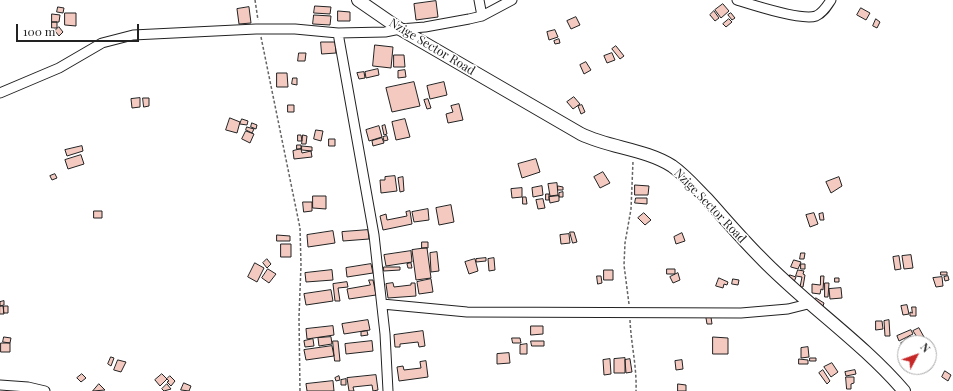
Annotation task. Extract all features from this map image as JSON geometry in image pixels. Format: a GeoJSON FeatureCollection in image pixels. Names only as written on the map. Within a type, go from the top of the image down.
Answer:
{"type":"FeatureCollection","features":[{"type":"Feature","properties":{"kind":"main road","name":"Nzige Sector Road"},"geometry":{"type":"LineString","coordinates":[[358,0],[400,29],[581,134],[600,142],[661,160],[681,173],[760,258],[808,304],[855,343],[904,391]]}},
{"type":"Feature","properties":{"kind":"street"},"geometry":{"type":"LineString","coordinates":[[479,0],[482,16]]}},
{"type":"Feature","properties":{"kind":"street"},"geometry":{"type":"LineString","coordinates":[[0,93],[59,68],[102,43],[116,38],[133,35],[260,29],[338,33],[385,32],[453,23],[482,16],[512,0]]}},
{"type":"Feature","properties":{"kind":"street"},"geometry":{"type":"LineString","coordinates":[[737,0],[787,14],[815,16],[822,12],[831,0]]}},
{"type":"Feature","properties":{"kind":"street"},"geometry":{"type":"LineString","coordinates":[[338,33],[347,89],[370,208],[382,304],[388,391]]}},
{"type":"Feature","properties":{"kind":"street"},"geometry":{"type":"LineString","coordinates":[[382,304],[467,312],[742,313],[788,309],[808,304]]}},
{"type":"Feature","properties":{"kind":"street"},"geometry":{"type":"LineString","coordinates":[[0,384],[28,387],[45,391]]}},
{"type":"Feature","properties":{"kind":"path"},"geometry":{"type":"LineString","coordinates":[[255,0],[300,228],[300,391]]}},
{"type":"Feature","properties":{"kind":"path"},"geometry":{"type":"LineString","coordinates":[[634,151],[631,209],[625,243],[624,265],[632,352],[636,373],[636,391]]}},
{"type":"Feature","properties":{"kind":"building"},"geometry":{"type":"Polygon","coordinates":[[[436,1],[438,17],[416,20],[414,4],[436,1]]]}},
{"type":"Feature","properties":{"kind":"building"},"geometry":{"type":"Polygon","coordinates":[[[723,4],[729,11],[721,18],[715,10],[723,4]]]}},
{"type":"Feature","properties":{"kind":"building"},"geometry":{"type":"Polygon","coordinates":[[[315,6],[331,7],[330,14],[314,13],[315,6]]]}},
{"type":"Feature","properties":{"kind":"building"},"geometry":{"type":"Polygon","coordinates":[[[58,7],[64,8],[63,13],[57,12],[58,7]]]}},
{"type":"Feature","properties":{"kind":"building"},"geometry":{"type":"Polygon","coordinates":[[[249,7],[251,23],[239,24],[237,9],[249,7]]]}},
{"type":"Feature","properties":{"kind":"building"},"geometry":{"type":"Polygon","coordinates":[[[861,8],[870,13],[866,20],[857,15],[861,8]]]}},
{"type":"Feature","properties":{"kind":"building"},"geometry":{"type":"Polygon","coordinates":[[[338,11],[350,12],[350,21],[338,21],[338,11]]]}},
{"type":"Feature","properties":{"kind":"building"},"geometry":{"type":"Polygon","coordinates":[[[714,11],[719,18],[715,21],[710,15],[714,11]]]}},
{"type":"Feature","properties":{"kind":"building"},"geometry":{"type":"Polygon","coordinates":[[[65,13],[76,13],[76,26],[65,25],[65,13]]]}},
{"type":"Feature","properties":{"kind":"building"},"geometry":{"type":"Polygon","coordinates":[[[731,13],[735,18],[732,20],[728,15],[731,13]]]}},
{"type":"Feature","properties":{"kind":"building"},"geometry":{"type":"Polygon","coordinates":[[[52,14],[60,15],[59,22],[52,22],[52,14]]]}},
{"type":"Feature","properties":{"kind":"building"},"geometry":{"type":"Polygon","coordinates":[[[314,15],[331,16],[330,25],[313,24],[314,15]]]}},
{"type":"Feature","properties":{"kind":"building"},"geometry":{"type":"Polygon","coordinates":[[[576,17],[580,25],[571,29],[567,21],[576,17]]]}},
{"type":"Feature","properties":{"kind":"building"},"geometry":{"type":"Polygon","coordinates":[[[729,19],[732,22],[726,27],[723,24],[729,19]]]}},
{"type":"Feature","properties":{"kind":"building"},"geometry":{"type":"Polygon","coordinates":[[[876,19],[880,22],[877,28],[873,26],[876,19]]]}},
{"type":"Feature","properties":{"kind":"building"},"geometry":{"type":"Polygon","coordinates":[[[52,22],[57,22],[57,28],[52,28],[52,22]]]}},
{"type":"Feature","properties":{"kind":"building"},"geometry":{"type":"Polygon","coordinates":[[[59,27],[63,32],[59,36],[55,31],[59,27]]]}},
{"type":"Feature","properties":{"kind":"building"},"geometry":{"type":"Polygon","coordinates":[[[555,30],[558,37],[549,40],[547,32],[555,30]]]}},
{"type":"Feature","properties":{"kind":"building"},"geometry":{"type":"Polygon","coordinates":[[[559,39],[560,43],[555,44],[554,41],[559,39]]]}},
{"type":"Feature","properties":{"kind":"building"},"geometry":{"type":"Polygon","coordinates":[[[321,42],[335,42],[336,53],[322,54],[321,42]]]}},
{"type":"Feature","properties":{"kind":"building"},"geometry":{"type":"Polygon","coordinates":[[[375,45],[393,47],[391,68],[373,66],[375,45]]]}},
{"type":"Feature","properties":{"kind":"building"},"geometry":{"type":"Polygon","coordinates":[[[616,46],[624,56],[620,59],[612,49],[616,46]]]}},
{"type":"Feature","properties":{"kind":"building"},"geometry":{"type":"Polygon","coordinates":[[[299,53],[306,53],[305,61],[298,61],[299,53]]]}},
{"type":"Feature","properties":{"kind":"building"},"geometry":{"type":"Polygon","coordinates":[[[612,53],[615,60],[607,63],[604,56],[612,53]]]}},
{"type":"Feature","properties":{"kind":"building"},"geometry":{"type":"Polygon","coordinates":[[[394,55],[404,55],[405,67],[394,67],[394,55]]]}},
{"type":"Feature","properties":{"kind":"building"},"geometry":{"type":"Polygon","coordinates":[[[586,62],[591,70],[584,74],[580,65],[586,62]]]}},
{"type":"Feature","properties":{"kind":"building"},"geometry":{"type":"Polygon","coordinates":[[[378,69],[379,75],[366,78],[365,72],[378,69]]]}},
{"type":"Feature","properties":{"kind":"building"},"geometry":{"type":"Polygon","coordinates":[[[405,70],[406,77],[398,78],[398,71],[405,70]]]}},
{"type":"Feature","properties":{"kind":"building"},"geometry":{"type":"Polygon","coordinates":[[[364,72],[365,78],[359,79],[357,73],[364,72]]]}},
{"type":"Feature","properties":{"kind":"building"},"geometry":{"type":"Polygon","coordinates":[[[277,73],[287,73],[288,87],[277,87],[277,73]]]}},
{"type":"Feature","properties":{"kind":"building"},"geometry":{"type":"Polygon","coordinates":[[[293,78],[297,78],[297,85],[292,84],[293,78]]]}},
{"type":"Feature","properties":{"kind":"building"},"geometry":{"type":"Polygon","coordinates":[[[414,82],[420,106],[392,112],[386,88],[414,82]]]}},
{"type":"Feature","properties":{"kind":"building"},"geometry":{"type":"Polygon","coordinates":[[[444,82],[447,95],[430,99],[427,86],[444,82]]]}},
{"type":"Feature","properties":{"kind":"building"},"geometry":{"type":"Polygon","coordinates":[[[574,97],[580,104],[573,109],[567,102],[574,97]]]}},
{"type":"Feature","properties":{"kind":"building"},"geometry":{"type":"Polygon","coordinates":[[[140,98],[140,107],[132,108],[131,99],[140,98]]]}},
{"type":"Feature","properties":{"kind":"building"},"geometry":{"type":"Polygon","coordinates":[[[143,98],[149,98],[149,106],[144,107],[143,98]]]}},
{"type":"Feature","properties":{"kind":"building"},"geometry":{"type":"Polygon","coordinates":[[[428,99],[431,108],[427,109],[424,100],[428,99]]]}},
{"type":"Feature","properties":{"kind":"building"},"geometry":{"type":"Polygon","coordinates":[[[459,104],[463,120],[448,123],[446,114],[453,112],[451,106],[459,104]]]}},
{"type":"Feature","properties":{"kind":"building"},"geometry":{"type":"Polygon","coordinates":[[[288,105],[294,105],[294,112],[288,112],[288,105]]]}},
{"type":"Feature","properties":{"kind":"building"},"geometry":{"type":"Polygon","coordinates":[[[582,105],[585,112],[581,114],[578,106],[582,105]]]}},
{"type":"Feature","properties":{"kind":"building"},"geometry":{"type":"Polygon","coordinates":[[[230,118],[240,122],[237,133],[226,130],[230,118]]]}},
{"type":"Feature","properties":{"kind":"building"},"geometry":{"type":"Polygon","coordinates":[[[242,119],[248,121],[247,125],[240,124],[242,119]]]}},
{"type":"Feature","properties":{"kind":"building"},"geometry":{"type":"Polygon","coordinates":[[[405,119],[410,137],[396,140],[392,122],[405,119]]]}},
{"type":"Feature","properties":{"kind":"building"},"geometry":{"type":"Polygon","coordinates":[[[252,123],[257,125],[256,129],[251,127],[252,123]]]}},
{"type":"Feature","properties":{"kind":"building"},"geometry":{"type":"Polygon","coordinates":[[[385,125],[387,134],[384,135],[382,126],[385,125]]]}},
{"type":"Feature","properties":{"kind":"building"},"geometry":{"type":"Polygon","coordinates":[[[379,126],[382,137],[369,141],[366,130],[379,126]]]}},
{"type":"Feature","properties":{"kind":"building"},"geometry":{"type":"Polygon","coordinates":[[[247,127],[254,129],[252,133],[246,130],[247,127]]]}},
{"type":"Feature","properties":{"kind":"building"},"geometry":{"type":"Polygon","coordinates":[[[316,130],[323,131],[321,141],[314,139],[316,130]]]}},
{"type":"Feature","properties":{"kind":"building"},"geometry":{"type":"Polygon","coordinates":[[[246,131],[254,134],[250,143],[242,139],[246,131]]]}},
{"type":"Feature","properties":{"kind":"building"},"geometry":{"type":"Polygon","coordinates":[[[298,135],[301,135],[302,141],[298,141],[298,135]]]}},
{"type":"Feature","properties":{"kind":"building"},"geometry":{"type":"Polygon","coordinates":[[[303,135],[307,136],[306,144],[302,144],[303,135]]]}},
{"type":"Feature","properties":{"kind":"building"},"geometry":{"type":"Polygon","coordinates":[[[387,136],[388,140],[384,141],[383,137],[387,136]]]}},
{"type":"Feature","properties":{"kind":"building"},"geometry":{"type":"Polygon","coordinates":[[[382,138],[384,143],[373,146],[372,141],[382,138]]]}},
{"type":"Feature","properties":{"kind":"building"},"geometry":{"type":"Polygon","coordinates":[[[329,139],[335,139],[335,146],[329,146],[329,139]]]}},
{"type":"Feature","properties":{"kind":"building"},"geometry":{"type":"Polygon","coordinates":[[[297,145],[301,145],[301,149],[297,149],[297,145]]]}},
{"type":"Feature","properties":{"kind":"building"},"geometry":{"type":"Polygon","coordinates":[[[82,146],[83,151],[67,156],[65,150],[82,146]]]}},
{"type":"Feature","properties":{"kind":"building"},"geometry":{"type":"Polygon","coordinates":[[[302,146],[312,147],[312,151],[302,150],[302,146]]]}},
{"type":"Feature","properties":{"kind":"building"},"geometry":{"type":"Polygon","coordinates":[[[301,149],[302,153],[311,151],[312,157],[294,159],[293,151],[301,149]]]}},
{"type":"Feature","properties":{"kind":"building"},"geometry":{"type":"Polygon","coordinates":[[[81,155],[84,164],[68,169],[65,160],[81,155]]]}},
{"type":"Feature","properties":{"kind":"building"},"geometry":{"type":"Polygon","coordinates":[[[536,159],[540,172],[522,178],[518,164],[536,159]]]}},
{"type":"Feature","properties":{"kind":"building"},"geometry":{"type":"Polygon","coordinates":[[[603,172],[610,183],[600,188],[594,177],[603,172]]]}},
{"type":"Feature","properties":{"kind":"building"},"geometry":{"type":"Polygon","coordinates":[[[55,174],[57,178],[52,180],[50,176],[55,174]]]}},
{"type":"Feature","properties":{"kind":"building"},"geometry":{"type":"Polygon","coordinates":[[[395,176],[397,191],[381,193],[380,180],[385,180],[385,177],[395,176]]]}},
{"type":"Feature","properties":{"kind":"building"},"geometry":{"type":"Polygon","coordinates":[[[403,177],[404,191],[400,192],[398,178],[403,177]]]}},
{"type":"Feature","properties":{"kind":"building"},"geometry":{"type":"Polygon","coordinates":[[[839,177],[842,186],[831,193],[826,182],[839,177]]]}},
{"type":"Feature","properties":{"kind":"building"},"geometry":{"type":"Polygon","coordinates":[[[557,183],[558,195],[550,196],[548,184],[557,183]]]}},
{"type":"Feature","properties":{"kind":"building"},"geometry":{"type":"Polygon","coordinates":[[[635,185],[649,186],[648,195],[635,195],[635,185]]]}},
{"type":"Feature","properties":{"kind":"building"},"geometry":{"type":"Polygon","coordinates":[[[542,186],[543,195],[533,197],[532,188],[542,186]]]}},
{"type":"Feature","properties":{"kind":"building"},"geometry":{"type":"Polygon","coordinates":[[[558,186],[563,187],[563,190],[558,190],[558,186]]]}},
{"type":"Feature","properties":{"kind":"building"},"geometry":{"type":"Polygon","coordinates":[[[522,188],[522,197],[512,198],[511,189],[522,188]]]}},
{"type":"Feature","properties":{"kind":"building"},"geometry":{"type":"Polygon","coordinates":[[[563,192],[563,197],[559,197],[559,193],[563,192]]]}},
{"type":"Feature","properties":{"kind":"building"},"geometry":{"type":"Polygon","coordinates":[[[546,194],[549,194],[549,200],[546,200],[546,194]]]}},
{"type":"Feature","properties":{"kind":"building"},"geometry":{"type":"Polygon","coordinates":[[[313,196],[326,196],[326,209],[313,208],[313,196]]]}},
{"type":"Feature","properties":{"kind":"building"},"geometry":{"type":"Polygon","coordinates":[[[559,196],[559,201],[550,203],[549,197],[559,196]]]}},
{"type":"Feature","properties":{"kind":"building"},"geometry":{"type":"Polygon","coordinates":[[[523,197],[526,197],[527,204],[523,204],[523,197]]]}},
{"type":"Feature","properties":{"kind":"building"},"geometry":{"type":"Polygon","coordinates":[[[636,198],[647,198],[647,204],[635,203],[636,198]]]}},
{"type":"Feature","properties":{"kind":"building"},"geometry":{"type":"Polygon","coordinates":[[[543,199],[545,208],[538,209],[536,200],[543,199]]]}},
{"type":"Feature","properties":{"kind":"building"},"geometry":{"type":"Polygon","coordinates":[[[303,202],[312,202],[312,211],[304,212],[303,202]]]}},
{"type":"Feature","properties":{"kind":"building"},"geometry":{"type":"Polygon","coordinates":[[[451,205],[454,222],[439,225],[436,208],[451,205]]]}},
{"type":"Feature","properties":{"kind":"building"},"geometry":{"type":"Polygon","coordinates":[[[428,209],[429,220],[414,222],[412,212],[428,209]]]}},
{"type":"Feature","properties":{"kind":"building"},"geometry":{"type":"Polygon","coordinates":[[[94,211],[102,211],[102,218],[94,218],[94,211]]]}},
{"type":"Feature","properties":{"kind":"building"},"geometry":{"type":"Polygon","coordinates":[[[410,211],[412,224],[383,230],[380,216],[386,214],[387,220],[407,216],[406,212],[410,211]]]}},
{"type":"Feature","properties":{"kind":"building"},"geometry":{"type":"Polygon","coordinates":[[[644,213],[651,220],[645,225],[638,218],[644,213]]]}},
{"type":"Feature","properties":{"kind":"building"},"geometry":{"type":"Polygon","coordinates":[[[814,213],[818,224],[810,227],[806,215],[814,213]]]}},
{"type":"Feature","properties":{"kind":"building"},"geometry":{"type":"Polygon","coordinates":[[[823,213],[824,220],[820,220],[819,214],[823,213]]]}},
{"type":"Feature","properties":{"kind":"building"},"geometry":{"type":"Polygon","coordinates":[[[368,230],[369,239],[343,241],[342,232],[368,230]]]}},
{"type":"Feature","properties":{"kind":"building"},"geometry":{"type":"Polygon","coordinates":[[[333,231],[335,243],[308,247],[307,235],[333,231]]]}},
{"type":"Feature","properties":{"kind":"building"},"geometry":{"type":"Polygon","coordinates":[[[570,232],[574,232],[577,242],[573,243],[570,232]]]}},
{"type":"Feature","properties":{"kind":"building"},"geometry":{"type":"Polygon","coordinates":[[[682,233],[685,241],[676,244],[674,237],[682,233]]]}},
{"type":"Feature","properties":{"kind":"building"},"geometry":{"type":"Polygon","coordinates":[[[569,234],[570,243],[561,244],[560,235],[569,234]]]}},
{"type":"Feature","properties":{"kind":"building"},"geometry":{"type":"Polygon","coordinates":[[[277,235],[290,236],[290,241],[277,241],[277,235]]]}},
{"type":"Feature","properties":{"kind":"building"},"geometry":{"type":"Polygon","coordinates":[[[422,242],[428,242],[428,248],[422,248],[422,242]]]}},
{"type":"Feature","properties":{"kind":"building"},"geometry":{"type":"Polygon","coordinates":[[[281,244],[291,244],[291,257],[281,257],[281,244]]]}},
{"type":"Feature","properties":{"kind":"building"},"geometry":{"type":"Polygon","coordinates":[[[427,248],[431,278],[416,280],[412,250],[427,248]]]}},
{"type":"Feature","properties":{"kind":"building"},"geometry":{"type":"Polygon","coordinates":[[[411,251],[412,262],[386,266],[384,255],[411,251]]]}},
{"type":"Feature","properties":{"kind":"building"},"geometry":{"type":"Polygon","coordinates":[[[437,252],[439,271],[431,272],[430,253],[437,252]]]}},
{"type":"Feature","properties":{"kind":"building"},"geometry":{"type":"Polygon","coordinates":[[[801,253],[805,253],[804,259],[800,259],[801,253]]]}},
{"type":"Feature","properties":{"kind":"building"},"geometry":{"type":"Polygon","coordinates":[[[911,255],[913,268],[904,269],[902,256],[911,255]]]}},
{"type":"Feature","properties":{"kind":"building"},"geometry":{"type":"Polygon","coordinates":[[[899,256],[901,269],[895,270],[893,257],[899,256]]]}},
{"type":"Feature","properties":{"kind":"building"},"geometry":{"type":"Polygon","coordinates":[[[486,258],[486,261],[476,262],[476,259],[486,258]]]}},
{"type":"Feature","properties":{"kind":"building"},"geometry":{"type":"Polygon","coordinates":[[[494,258],[495,270],[489,271],[488,259],[494,258]]]}},
{"type":"Feature","properties":{"kind":"building"},"geometry":{"type":"Polygon","coordinates":[[[267,259],[271,264],[267,268],[263,263],[267,259]]]}},
{"type":"Feature","properties":{"kind":"building"},"geometry":{"type":"Polygon","coordinates":[[[475,259],[478,271],[469,274],[465,262],[475,259]]]}},
{"type":"Feature","properties":{"kind":"building"},"geometry":{"type":"Polygon","coordinates":[[[794,260],[801,262],[798,269],[791,267],[794,260]]]}},
{"type":"Feature","properties":{"kind":"building"},"geometry":{"type":"Polygon","coordinates":[[[255,263],[264,268],[257,282],[248,277],[255,263]]]}},
{"type":"Feature","properties":{"kind":"building"},"geometry":{"type":"Polygon","coordinates":[[[411,263],[412,268],[408,268],[407,264],[411,263]]]}},
{"type":"Feature","properties":{"kind":"building"},"geometry":{"type":"Polygon","coordinates":[[[371,264],[373,273],[347,277],[346,268],[371,264]]]}},
{"type":"Feature","properties":{"kind":"building"},"geometry":{"type":"Polygon","coordinates":[[[801,264],[805,264],[805,269],[801,269],[801,264]]]}},
{"type":"Feature","properties":{"kind":"building"},"geometry":{"type":"Polygon","coordinates":[[[384,267],[400,267],[400,270],[384,271],[384,267]]]}},
{"type":"Feature","properties":{"kind":"building"},"geometry":{"type":"Polygon","coordinates":[[[268,269],[276,274],[269,283],[262,278],[268,269]]]}},
{"type":"Feature","properties":{"kind":"building"},"geometry":{"type":"Polygon","coordinates":[[[667,269],[675,269],[675,274],[667,274],[667,269]]]}},
{"type":"Feature","properties":{"kind":"building"},"geometry":{"type":"Polygon","coordinates":[[[332,270],[333,280],[306,282],[305,273],[332,270]]]}},
{"type":"Feature","properties":{"kind":"building"},"geometry":{"type":"Polygon","coordinates":[[[604,270],[613,270],[613,280],[604,280],[604,270]]]}},
{"type":"Feature","properties":{"kind":"building"},"geometry":{"type":"Polygon","coordinates":[[[798,270],[804,271],[803,274],[805,275],[803,287],[800,287],[802,277],[796,276],[798,270]]]}},
{"type":"Feature","properties":{"kind":"building"},"geometry":{"type":"Polygon","coordinates":[[[941,272],[947,272],[947,275],[941,275],[941,272]]]}},
{"type":"Feature","properties":{"kind":"building"},"geometry":{"type":"Polygon","coordinates":[[[678,273],[680,280],[673,283],[670,277],[678,273]]]}},
{"type":"Feature","properties":{"kind":"building"},"geometry":{"type":"Polygon","coordinates":[[[790,275],[796,277],[794,282],[789,280],[790,275]]]}},
{"type":"Feature","properties":{"kind":"building"},"geometry":{"type":"Polygon","coordinates":[[[597,276],[601,276],[602,283],[598,284],[597,276]]]}},
{"type":"Feature","properties":{"kind":"building"},"geometry":{"type":"Polygon","coordinates":[[[821,276],[824,276],[823,290],[821,289],[820,294],[812,293],[812,284],[820,285],[821,276]]]}},
{"type":"Feature","properties":{"kind":"building"},"geometry":{"type":"Polygon","coordinates":[[[948,276],[949,280],[945,281],[944,277],[948,276]]]}},
{"type":"Feature","properties":{"kind":"building"},"geometry":{"type":"Polygon","coordinates":[[[942,277],[943,286],[936,287],[933,278],[942,277]]]}},
{"type":"Feature","properties":{"kind":"building"},"geometry":{"type":"Polygon","coordinates":[[[719,278],[728,282],[727,285],[724,284],[723,288],[716,286],[719,278]]]}},
{"type":"Feature","properties":{"kind":"building"},"geometry":{"type":"Polygon","coordinates":[[[835,278],[839,278],[839,282],[835,282],[835,278]]]}},
{"type":"Feature","properties":{"kind":"building"},"geometry":{"type":"Polygon","coordinates":[[[431,279],[433,292],[419,294],[417,282],[431,279]]]}},
{"type":"Feature","properties":{"kind":"building"},"geometry":{"type":"Polygon","coordinates":[[[733,279],[739,280],[738,285],[732,284],[733,279]]]}},
{"type":"Feature","properties":{"kind":"building"},"geometry":{"type":"Polygon","coordinates":[[[369,280],[373,280],[376,295],[349,299],[347,289],[370,285],[369,280]]]}},
{"type":"Feature","properties":{"kind":"building"},"geometry":{"type":"Polygon","coordinates":[[[347,282],[348,287],[338,288],[340,301],[335,301],[333,284],[347,282]]]}},
{"type":"Feature","properties":{"kind":"building"},"geometry":{"type":"Polygon","coordinates":[[[393,283],[394,287],[411,285],[411,283],[415,283],[416,296],[388,298],[386,284],[393,283]]]}},
{"type":"Feature","properties":{"kind":"building"},"geometry":{"type":"Polygon","coordinates":[[[825,283],[829,283],[828,297],[825,297],[825,283]]]}},
{"type":"Feature","properties":{"kind":"building"},"geometry":{"type":"Polygon","coordinates":[[[841,288],[842,298],[830,299],[829,289],[841,288]]]}},
{"type":"Feature","properties":{"kind":"building"},"geometry":{"type":"Polygon","coordinates":[[[331,290],[333,301],[306,305],[304,294],[331,290]]]}},
{"type":"Feature","properties":{"kind":"building"},"geometry":{"type":"Polygon","coordinates":[[[816,298],[824,303],[823,306],[814,301],[816,298]]]}},
{"type":"Feature","properties":{"kind":"building"},"geometry":{"type":"Polygon","coordinates":[[[4,301],[4,305],[0,306],[0,302],[4,301]]]}},
{"type":"Feature","properties":{"kind":"building"},"geometry":{"type":"Polygon","coordinates":[[[907,305],[909,314],[903,315],[901,306],[907,305]]]}},
{"type":"Feature","properties":{"kind":"building"},"geometry":{"type":"Polygon","coordinates":[[[0,306],[3,306],[4,314],[0,314],[0,306]]]}},
{"type":"Feature","properties":{"kind":"building"},"geometry":{"type":"Polygon","coordinates":[[[4,306],[8,306],[8,313],[4,313],[4,306]]]}},
{"type":"Feature","properties":{"kind":"building"},"geometry":{"type":"Polygon","coordinates":[[[912,307],[916,307],[916,316],[910,316],[910,312],[912,313],[912,307]]]}},
{"type":"Feature","properties":{"kind":"building"},"geometry":{"type":"Polygon","coordinates":[[[711,317],[712,324],[707,324],[706,318],[711,317]]]}},
{"type":"Feature","properties":{"kind":"building"},"geometry":{"type":"Polygon","coordinates":[[[368,320],[370,330],[344,334],[342,324],[368,320]]]}},
{"type":"Feature","properties":{"kind":"building"},"geometry":{"type":"Polygon","coordinates":[[[889,320],[890,336],[885,336],[884,321],[889,320]]]}},
{"type":"Feature","properties":{"kind":"building"},"geometry":{"type":"Polygon","coordinates":[[[876,321],[882,321],[883,329],[876,330],[876,321]]]}},
{"type":"Feature","properties":{"kind":"building"},"geometry":{"type":"Polygon","coordinates":[[[333,326],[334,335],[307,339],[306,329],[333,326]]]}},
{"type":"Feature","properties":{"kind":"building"},"geometry":{"type":"Polygon","coordinates":[[[531,326],[543,326],[543,334],[531,335],[531,326]]]}},
{"type":"Feature","properties":{"kind":"building"},"geometry":{"type":"Polygon","coordinates":[[[919,328],[923,335],[916,335],[913,331],[919,328]]]}},
{"type":"Feature","properties":{"kind":"building"},"geometry":{"type":"Polygon","coordinates":[[[911,330],[913,334],[911,335],[899,335],[911,330]]]}},
{"type":"Feature","properties":{"kind":"building"},"geometry":{"type":"Polygon","coordinates":[[[367,331],[368,335],[361,336],[361,332],[367,331]]]}},
{"type":"Feature","properties":{"kind":"building"},"geometry":{"type":"Polygon","coordinates":[[[423,331],[425,346],[419,347],[418,342],[400,344],[400,347],[395,347],[394,335],[423,331]]]}},
{"type":"Feature","properties":{"kind":"building"},"geometry":{"type":"Polygon","coordinates":[[[4,337],[11,338],[10,343],[3,342],[4,337]]]}},
{"type":"Feature","properties":{"kind":"building"},"geometry":{"type":"Polygon","coordinates":[[[331,337],[332,344],[319,346],[318,338],[331,337]]]}},
{"type":"Feature","properties":{"kind":"building"},"geometry":{"type":"Polygon","coordinates":[[[713,337],[728,338],[728,354],[713,354],[713,337]]]}},
{"type":"Feature","properties":{"kind":"building"},"geometry":{"type":"Polygon","coordinates":[[[512,338],[520,338],[521,343],[513,343],[512,338]]]}},
{"type":"Feature","properties":{"kind":"building"},"geometry":{"type":"Polygon","coordinates":[[[313,339],[314,346],[305,347],[304,341],[313,339]]]}},
{"type":"Feature","properties":{"kind":"building"},"geometry":{"type":"Polygon","coordinates":[[[333,341],[338,341],[340,361],[335,361],[333,341]]]}},
{"type":"Feature","properties":{"kind":"building"},"geometry":{"type":"Polygon","coordinates":[[[372,341],[373,351],[346,354],[345,344],[372,341]]]}},
{"type":"Feature","properties":{"kind":"building"},"geometry":{"type":"Polygon","coordinates":[[[531,341],[544,341],[544,346],[532,346],[531,341]]]}},
{"type":"Feature","properties":{"kind":"building"},"geometry":{"type":"Polygon","coordinates":[[[1,343],[10,343],[10,352],[1,352],[1,343]]]}},
{"type":"Feature","properties":{"kind":"building"},"geometry":{"type":"Polygon","coordinates":[[[527,344],[527,354],[520,354],[520,345],[527,344]]]}},
{"type":"Feature","properties":{"kind":"building"},"geometry":{"type":"Polygon","coordinates":[[[332,346],[334,356],[306,360],[304,350],[332,346]]]}},
{"type":"Feature","properties":{"kind":"building"},"geometry":{"type":"Polygon","coordinates":[[[808,347],[809,357],[801,358],[801,348],[808,347]]]}},
{"type":"Feature","properties":{"kind":"building"},"geometry":{"type":"Polygon","coordinates":[[[509,353],[510,363],[497,364],[497,354],[509,353]]]}},
{"type":"Feature","properties":{"kind":"building"},"geometry":{"type":"Polygon","coordinates":[[[111,357],[114,358],[111,366],[108,364],[111,357]]]}},
{"type":"Feature","properties":{"kind":"building"},"geometry":{"type":"Polygon","coordinates":[[[625,358],[625,373],[614,373],[614,359],[625,358]]]}},
{"type":"Feature","properties":{"kind":"building"},"geometry":{"type":"Polygon","coordinates":[[[810,358],[816,358],[816,361],[810,361],[810,358]]]}},
{"type":"Feature","properties":{"kind":"building"},"geometry":{"type":"Polygon","coordinates":[[[610,359],[611,374],[604,375],[603,360],[610,359]]]}},
{"type":"Feature","properties":{"kind":"building"},"geometry":{"type":"Polygon","coordinates":[[[630,359],[632,372],[626,373],[625,360],[630,359]]]}},
{"type":"Feature","properties":{"kind":"building"},"geometry":{"type":"Polygon","coordinates":[[[799,359],[808,360],[808,364],[799,364],[799,359]]]}},
{"type":"Feature","properties":{"kind":"building"},"geometry":{"type":"Polygon","coordinates":[[[118,360],[126,362],[121,372],[114,370],[118,360]]]}},
{"type":"Feature","properties":{"kind":"building"},"geometry":{"type":"Polygon","coordinates":[[[682,360],[683,369],[676,370],[675,361],[682,360]]]}},
{"type":"Feature","properties":{"kind":"building"},"geometry":{"type":"Polygon","coordinates":[[[426,361],[428,377],[399,381],[397,367],[403,366],[404,370],[421,368],[420,362],[426,361]]]}},
{"type":"Feature","properties":{"kind":"building"},"geometry":{"type":"Polygon","coordinates":[[[832,363],[838,372],[831,377],[824,367],[832,363]]]}},
{"type":"Feature","properties":{"kind":"building"},"geometry":{"type":"Polygon","coordinates":[[[823,370],[830,381],[827,384],[819,373],[823,370]]]}},
{"type":"Feature","properties":{"kind":"building"},"geometry":{"type":"Polygon","coordinates":[[[855,370],[856,374],[846,376],[845,372],[855,370]]]}},
{"type":"Feature","properties":{"kind":"building"},"geometry":{"type":"Polygon","coordinates":[[[945,371],[951,375],[948,381],[942,377],[945,371]]]}},
{"type":"Feature","properties":{"kind":"building"},"geometry":{"type":"Polygon","coordinates":[[[82,374],[86,378],[81,382],[77,378],[82,374]]]}},
{"type":"Feature","properties":{"kind":"building"},"geometry":{"type":"Polygon","coordinates":[[[162,374],[167,379],[160,386],[155,380],[162,374]]]}},
{"type":"Feature","properties":{"kind":"building"},"geometry":{"type":"Polygon","coordinates":[[[376,375],[378,390],[373,391],[372,385],[353,387],[354,391],[349,391],[347,378],[376,375]]]}},
{"type":"Feature","properties":{"kind":"building"},"geometry":{"type":"Polygon","coordinates":[[[170,376],[175,381],[171,386],[167,382],[169,381],[167,379],[170,376]]]}},
{"type":"Feature","properties":{"kind":"building"},"geometry":{"type":"Polygon","coordinates":[[[339,376],[340,380],[336,381],[335,378],[339,376]]]}},
{"type":"Feature","properties":{"kind":"building"},"geometry":{"type":"Polygon","coordinates":[[[846,377],[854,377],[854,383],[851,384],[851,389],[847,389],[846,377]]]}},
{"type":"Feature","properties":{"kind":"building"},"geometry":{"type":"Polygon","coordinates":[[[346,379],[346,385],[341,385],[341,380],[346,379]]]}},
{"type":"Feature","properties":{"kind":"building"},"geometry":{"type":"Polygon","coordinates":[[[333,381],[334,391],[307,391],[306,384],[333,381]]]}},
{"type":"Feature","properties":{"kind":"building"},"geometry":{"type":"Polygon","coordinates":[[[184,383],[191,386],[189,391],[181,390],[184,383]]]}},
{"type":"Feature","properties":{"kind":"building"},"geometry":{"type":"Polygon","coordinates":[[[99,384],[105,390],[93,391],[99,384]]]}},
{"type":"Feature","properties":{"kind":"building"},"geometry":{"type":"Polygon","coordinates":[[[167,384],[171,389],[164,391],[162,389],[167,384]]]}},
{"type":"Feature","properties":{"kind":"building"},"geometry":{"type":"Polygon","coordinates":[[[678,384],[686,385],[686,391],[678,391],[678,384]]]}}]}
